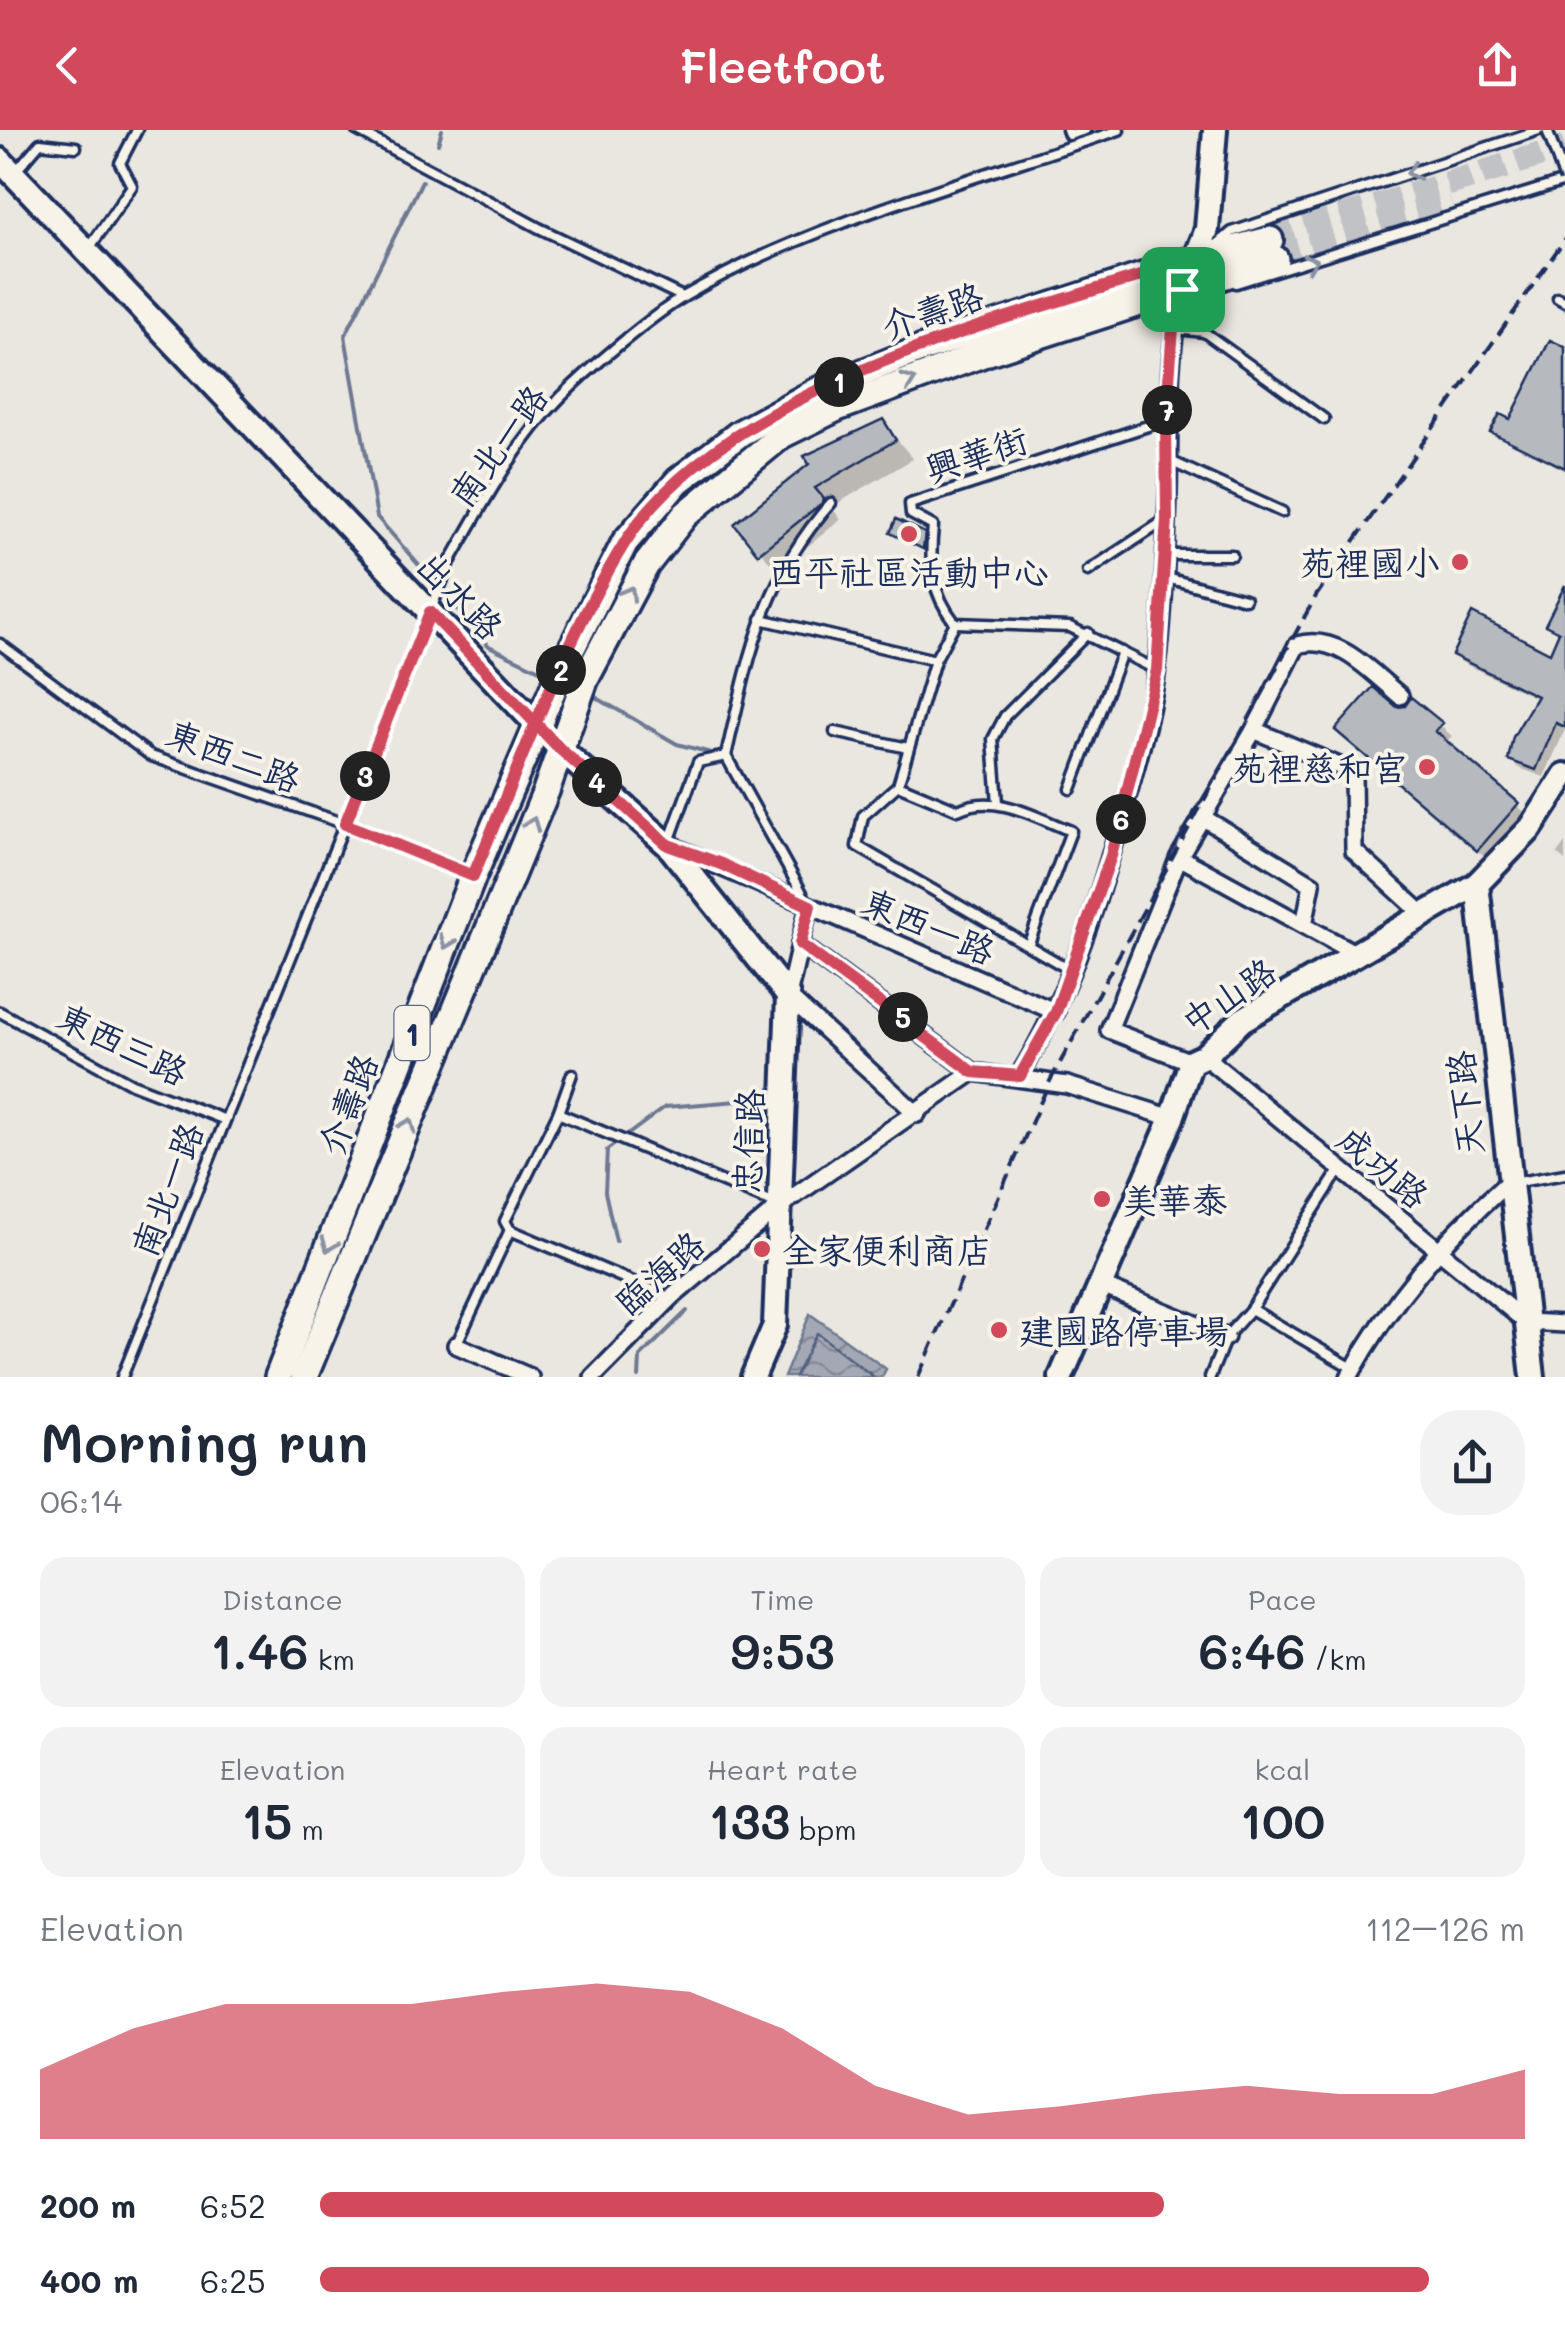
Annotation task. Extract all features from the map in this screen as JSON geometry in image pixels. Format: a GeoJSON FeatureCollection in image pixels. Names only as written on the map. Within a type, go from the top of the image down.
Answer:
{"type":"FeatureCollection","features":[{"type":"Feature","properties":{"kind":"main road","name":"介壽路"},"geometry":{"type":"LineString","coordinates":[[278,1377],[473,876],[538,723],[567,680],[646,564],[685,515],[782,435],[836,408],[991,351],[1182,289],[1268,250],[1198,258],[921,349],[822,388],[740,432],[678,481],[625,542],[567,680],[576,706],[560,749],[304,1377]]}},
{"type":"Feature","properties":{"kind":"street"},"geometry":{"type":"LineString","coordinates":[[1020,1076],[1056,1012],[1111,856],[1157,670],[1173,328],[1182,289],[1198,258],[1206,229],[1216,130]]}},
{"type":"Feature","properties":{"kind":"street","name":"出水路"},"geometry":{"type":"LineString","coordinates":[[6,167],[86,254],[432,607],[560,749],[668,845],[788,996],[918,1114]]}},
{"type":"Feature","properties":{"kind":"street"},"geometry":{"type":"LineString","coordinates":[[1358,956],[1179,857],[1254,730],[1297,644],[1310,641],[1346,651],[1400,696]]}},
{"type":"Feature","properties":{"kind":"street"},"geometry":{"type":"LineString","coordinates":[[1254,730],[1353,772],[1354,851],[1425,916]]}},
{"type":"Feature","properties":{"kind":"street","name":"中山路"},"geometry":{"type":"LineString","coordinates":[[1061,1377],[1198,1059],[1242,1020],[1477,884],[1530,828],[1565,775]]}},
{"type":"Feature","properties":{"kind":"street"},"geometry":{"type":"LineString","coordinates":[[1202,816],[1312,884],[1304,925]]}},
{"type":"Feature","properties":{"kind":"street","name":"東西一路"},"geometry":{"type":"LineString","coordinates":[[668,845],[721,864],[1056,1012]]}},
{"type":"Feature","properties":{"kind":"street","name":"成功路"},"geometry":{"type":"LineString","coordinates":[[1179,857],[1110,1030],[1198,1059],[1340,1169],[1526,1322]]}},
{"type":"Feature","properties":{"kind":"street","name":"天下路"},"geometry":{"type":"LineString","coordinates":[[1352,1373],[1376,1328],[1437,1248],[1507,1183],[1477,884]]}},
{"type":"Feature","properties":{"kind":"street","name":"忠信路"},"geometry":{"type":"LineString","coordinates":[[753,1377],[775,1325],[788,996],[810,906]]}},
{"type":"Feature","properties":{"kind":"street"},"geometry":{"type":"LineString","coordinates":[[800,944],[973,1072],[1082,1088],[1172,1118]]}},
{"type":"Feature","properties":{"kind":"street","name":"臨海路"},"geometry":{"type":"LineString","coordinates":[[593,1377],[672,1298],[780,1206],[918,1114],[973,1072]]}},
{"type":"Feature","properties":{"kind":"street"},"geometry":{"type":"LineString","coordinates":[[1507,1183],[1532,1377]]}},
{"type":"Feature","properties":{"kind":"street"},"geometry":{"type":"LineString","coordinates":[[1100,1285],[1226,1337]]}},
{"type":"Feature","properties":{"kind":"street"},"geometry":{"type":"LineString","coordinates":[[1526,1322],[1565,1324]]}},
{"type":"Feature","properties":{"kind":"street"},"geometry":{"type":"LineString","coordinates":[[456,1345],[530,1377]]}},
{"type":"Feature","properties":{"kind":"lane"},"geometry":{"type":"LineString","coordinates":[[86,254],[118,213],[132,186],[120,163],[137,130]]}},
{"type":"Feature","properties":{"kind":"lane"},"geometry":{"type":"LineString","coordinates":[[356,130],[540,228],[683,297]]}},
{"type":"Feature","properties":{"kind":"lane"},"geometry":{"type":"LineString","coordinates":[[1067,130],[1068,135],[1085,130]]}},
{"type":"Feature","properties":{"kind":"lane","name":"南北一路"},"geometry":{"type":"LineString","coordinates":[[123,1374],[442,584],[497,482],[560,398],[683,297],[825,232],[1099,133],[1120,130]]}},
{"type":"Feature","properties":{"kind":"lane"},"geometry":{"type":"LineString","coordinates":[[1182,289],[1250,282],[1565,180],[1543,130],[1232,232],[1198,258]]}},
{"type":"Feature","properties":{"kind":"lane"},"geometry":{"type":"LineString","coordinates":[[6,167],[40,143],[76,148]]}},
{"type":"Feature","properties":{"kind":"lane"},"geometry":{"type":"LineString","coordinates":[[1173,328],[1204,332],[1324,419]]}},
{"type":"Feature","properties":{"kind":"lane","name":"興華街"},"geometry":{"type":"LineString","coordinates":[[955,623],[936,600],[930,561],[933,526],[911,514],[910,504],[1166,420]]}},
{"type":"Feature","properties":{"kind":"lane"},"geometry":{"type":"LineString","coordinates":[[1166,459],[1282,512]]}},
{"type":"Feature","properties":{"kind":"lane"},"geometry":{"type":"LineString","coordinates":[[810,906],[726,756],[768,597],[802,536],[832,503]]}},
{"type":"Feature","properties":{"kind":"lane"},"geometry":{"type":"LineString","coordinates":[[1088,571],[1167,519]]}},
{"type":"Feature","properties":{"kind":"lane"},"geometry":{"type":"LineString","coordinates":[[1165,555],[1232,556]]}},
{"type":"Feature","properties":{"kind":"lane"},"geometry":{"type":"LineString","coordinates":[[1164,576],[1245,599]]}},
{"type":"Feature","properties":{"kind":"lane"},"geometry":{"type":"LineString","coordinates":[[761,619],[935,660]]}},
{"type":"Feature","properties":{"kind":"lane"},"geometry":{"type":"LineString","coordinates":[[1072,971],[858,846],[863,816],[898,785],[935,660],[955,623],[1053,624],[1088,633],[1157,670]]}},
{"type":"Feature","properties":{"kind":"lane"},"geometry":{"type":"LineString","coordinates":[[998,803],[994,738],[1005,716],[1088,633]]}},
{"type":"Feature","properties":{"kind":"lane","name":"東西二路"},"geometry":{"type":"LineString","coordinates":[[0,644],[151,756],[345,824],[473,876]]}},
{"type":"Feature","properties":{"kind":"lane"},"geometry":{"type":"LineString","coordinates":[[1072,790],[1122,652]]}},
{"type":"Feature","properties":{"kind":"lane"},"geometry":{"type":"LineString","coordinates":[[835,732],[908,748]]}},
{"type":"Feature","properties":{"kind":"lane"},"geometry":{"type":"LineString","coordinates":[[668,845],[698,762],[726,756]]}},
{"type":"Feature","properties":{"kind":"lane"},"geometry":{"type":"LineString","coordinates":[[898,785],[958,810],[976,802],[998,803],[1071,832],[1029,943]]}},
{"type":"Feature","properties":{"kind":"lane","name":"東西三路"},"geometry":{"type":"LineString","coordinates":[[0,1012],[132,1084],[224,1119]]}},
{"type":"Feature","properties":{"kind":"lane"},"geometry":{"type":"LineString","coordinates":[[572,1074],[558,1113],[505,1222],[510,1230],[672,1298]]}},
{"type":"Feature","properties":{"kind":"lane"},"geometry":{"type":"LineString","coordinates":[[558,1113],[780,1206]]}},
{"type":"Feature","properties":{"kind":"lane"},"geometry":{"type":"LineString","coordinates":[[1210,1377],[1226,1337],[1251,1308],[1340,1169]]}},
{"type":"Feature","properties":{"kind":"lane"},"geometry":{"type":"LineString","coordinates":[[1507,1183],[1565,1174]]}},
{"type":"Feature","properties":{"kind":"lane"},"geometry":{"type":"LineString","coordinates":[[456,1345],[510,1230]]}},
{"type":"Feature","properties":{"kind":"lane"},"geometry":{"type":"LineString","coordinates":[[1251,1308],[1352,1373]]}},
{"type":"Feature","properties":{"kind":"lane"},"geometry":{"type":"LineString","coordinates":[[123,1374],[136,1377]]}},
{"type":"Feature","properties":{"kind":"water"},"geometry":{"type":"Polygon","coordinates":[[[810,1314],[886,1369],[882,1377],[784,1377],[810,1314]]]}},
{"type":"Feature","properties":{"kind":"building"},"geometry":{"type":"Polygon","coordinates":[[[1550,340],[1565,347],[1565,468],[1490,432],[1500,414],[1510,419],[1550,340]]]}},
{"type":"Feature","properties":{"kind":"building"},"geometry":{"type":"Polygon","coordinates":[[[883,419],[896,440],[815,488],[824,499],[822,503],[758,554],[734,524],[809,464],[804,456],[883,419]]]}},
{"type":"Feature","properties":{"kind":"building","name":"西平社區活動中心"},"geometry":{"type":"Polygon","coordinates":[[[896,519],[925,533],[923,549],[890,533],[896,519]]]}},
{"type":"Feature","properties":{"kind":"building"},"geometry":{"type":"Polygon","coordinates":[[[1565,585],[1565,727],[1556,723],[1536,770],[1508,760],[1513,737],[1537,696],[1452,655],[1472,613],[1550,653],[1559,632],[1545,625],[1565,585]]]}},
{"type":"Feature","properties":{"kind":"building","name":"苑裡慈和宮"},"geometry":{"type":"Polygon","coordinates":[[[1373,687],[1397,707],[1405,706],[1411,697],[1443,723],[1435,731],[1519,803],[1477,851],[1335,730],[1373,687]]]}},
{"type":"Feature","properties":{"kind":"waterway"},"geometry":{"type":"LineString","coordinates":[[438,144],[442,130]]}},
{"type":"Feature","properties":{"kind":"waterway"},"geometry":{"type":"LineString","coordinates":[[422,181],[345,336],[377,517],[489,646],[550,675]]}},
{"type":"Feature","properties":{"kind":"waterway"},"geometry":{"type":"LineString","coordinates":[[590,694],[677,744],[711,753]]}},
{"type":"Feature","properties":{"kind":"waterway"},"geometry":{"type":"LineString","coordinates":[[616,1241],[605,1192],[607,1150],[665,1107],[775,1098]]}},
{"type":"Feature","properties":{"kind":"waterway"},"geometry":{"type":"LineString","coordinates":[[639,1377],[640,1357],[687,1311]]}},
{"type":"Feature","properties":{"kind":"tunnel"},"geometry":{"type":"LineString","coordinates":[[1270,240],[1565,147]]}},
{"type":"Feature","properties":{"kind":"tunnel"},"geometry":{"type":"LineString","coordinates":[[1275,259],[1451,201]]}},
{"type":"Feature","properties":{"kind":"railway"},"geometry":{"type":"LineString","coordinates":[[918,1377],[1050,1081],[1316,596],[1565,239]]}},
{"type":"Feature","properties":{"kind":"place","name":"西平社區活動中心"},"geometry":{"type":"Point","coordinates":[909,534]}},
{"type":"Feature","properties":{"kind":"place","name":"苑裡國小"},"geometry":{"type":"Point","coordinates":[1460,562]}},
{"type":"Feature","properties":{"kind":"place","name":"苑裡慈和宮"},"geometry":{"type":"Point","coordinates":[1427,767]}},
{"type":"Feature","properties":{"kind":"place","name":"美華泰"},"geometry":{"type":"Point","coordinates":[1102,1199]}},
{"type":"Feature","properties":{"kind":"place","name":"全家便利商店"},"geometry":{"type":"Point","coordinates":[762,1249]}},
{"type":"Feature","properties":{"kind":"place","name":"建國路停車場"},"geometry":{"type":"Point","coordinates":[999,1330]}},
{"type":"Feature","properties":{"kind":"route"},"geometry":{"type":"LineString","coordinates":[[1182,289],[1173,328],[1166,420],[1167,519],[1157,670],[1111,856],[1056,1012],[1020,1076],[973,1072],[933,1038],[800,944],[810,906],[721,864],[668,845],[560,749],[538,723],[430,612],[345,824],[473,876],[538,723],[553,691],[562,668],[625,542],[678,481],[740,432],[822,388],[921,349],[1198,258],[1182,289]]}}]}
